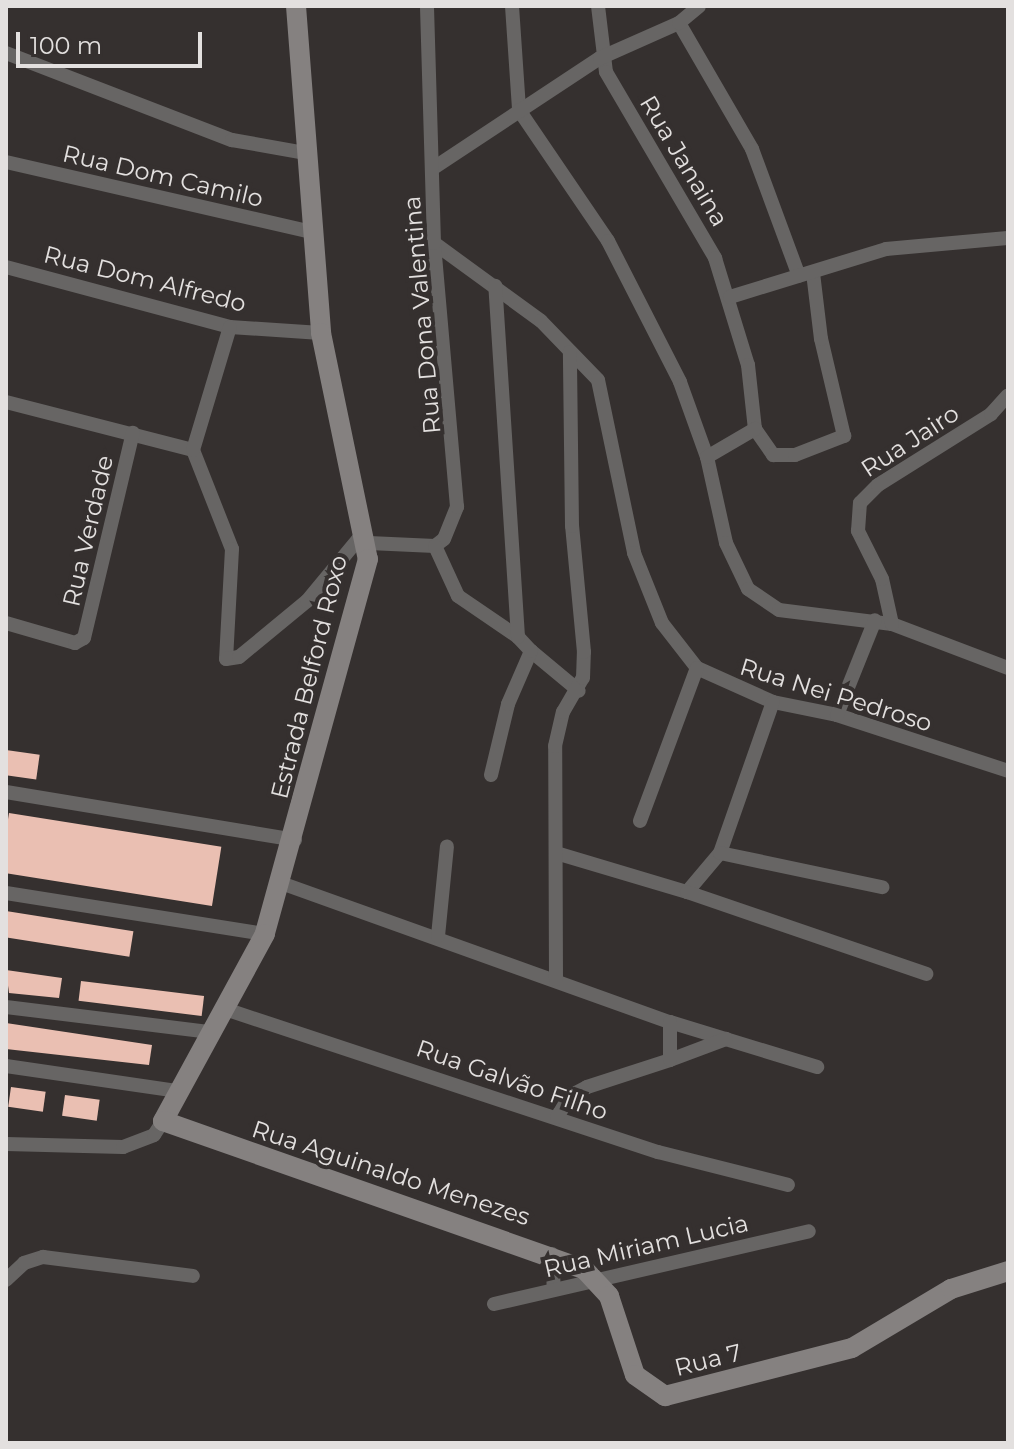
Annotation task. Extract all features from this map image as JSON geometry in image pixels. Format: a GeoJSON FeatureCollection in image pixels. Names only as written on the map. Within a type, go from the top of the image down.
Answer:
{"type":"FeatureCollection","features":[{"type":"Feature","properties":{"kind":"street","name":"Estrada Belford Roxo"},"geometry":{"type":"LineString","coordinates":[[6,1144],[123,1147],[154,1135],[265,934],[295,840],[367,536],[339,444],[321,333],[296,6]]}},
{"type":"Feature","properties":{"kind":"street","name":"Rua Dona Valentina"},"geometry":{"type":"LineString","coordinates":[[427,6],[434,243],[457,491],[452,524],[435,546]]}},
{"type":"Feature","properties":{"kind":"street"},"geometry":{"type":"LineString","coordinates":[[512,6],[519,110],[627,274],[693,410],[726,543],[748,589],[779,610],[892,624],[1008,668]]}},
{"type":"Feature","properties":{"kind":"street"},"geometry":{"type":"LineString","coordinates":[[598,6],[600,58]]}},
{"type":"Feature","properties":{"kind":"street"},"geometry":{"type":"LineString","coordinates":[[432,169],[600,58],[679,23],[699,6]]}},
{"type":"Feature","properties":{"kind":"street"},"geometry":{"type":"LineString","coordinates":[[679,23],[752,149],[806,274],[844,436],[838,444],[782,456],[765,449],[755,429],[707,457]]}},
{"type":"Feature","properties":{"kind":"street"},"geometry":{"type":"LineString","coordinates":[[6,53],[232,140],[306,153]]}},
{"type":"Feature","properties":{"kind":"street","name":"Rua Janaina"},"geometry":{"type":"LineString","coordinates":[[600,58],[696,217],[730,297],[753,391],[755,429]]}},
{"type":"Feature","properties":{"kind":"street","name":"Rua Dom Camilo"},"geometry":{"type":"LineString","coordinates":[[6,162],[311,232]]}},
{"type":"Feature","properties":{"kind":"street"},"geometry":{"type":"LineString","coordinates":[[730,297],[886,249],[1008,238]]}},
{"type":"Feature","properties":{"kind":"street","name":"Rua Nei Pedroso"},"geometry":{"type":"LineString","coordinates":[[434,243],[495,286],[589,367],[605,400],[623,511],[650,598],[675,645],[697,668],[773,702],[837,715],[1008,771]]}},
{"type":"Feature","properties":{"kind":"street","name":"Rua Dom Alfredo"},"geometry":{"type":"LineString","coordinates":[[6,267],[230,327],[321,333]]}},
{"type":"Feature","properties":{"kind":"street"},"geometry":{"type":"LineString","coordinates":[[495,286],[518,637]]}},
{"type":"Feature","properties":{"kind":"street"},"geometry":{"type":"LineString","coordinates":[[230,327],[193,450],[232,549],[226,659],[239,657],[307,601],[367,536],[435,546],[458,596],[518,637],[579,691]]}},
{"type":"Feature","properties":{"kind":"street"},"geometry":{"type":"LineString","coordinates":[[556,979],[557,728],[579,691],[584,652],[572,526],[570,352]]}},
{"type":"Feature","properties":{"kind":"street","name":"Rua Jairo"},"geometry":{"type":"LineString","coordinates":[[892,624],[882,579],[858,531],[860,503],[878,485],[991,414],[1008,395]]}},
{"type":"Feature","properties":{"kind":"street"},"geometry":{"type":"LineString","coordinates":[[6,402],[193,450]]}},
{"type":"Feature","properties":{"kind":"street","name":"Rua Verdade"},"geometry":{"type":"LineString","coordinates":[[6,623],[75,643],[84,638],[133,433]]}},
{"type":"Feature","properties":{"kind":"street"},"geometry":{"type":"LineString","coordinates":[[837,715],[875,620]]}},
{"type":"Feature","properties":{"kind":"street"},"geometry":{"type":"LineString","coordinates":[[491,775],[508,704],[531,651]]}},
{"type":"Feature","properties":{"kind":"street"},"geometry":{"type":"LineString","coordinates":[[640,821],[697,668]]}},
{"type":"Feature","properties":{"kind":"street"},"geometry":{"type":"LineString","coordinates":[[687,892],[720,853],[773,702]]}},
{"type":"Feature","properties":{"kind":"street"},"geometry":{"type":"LineString","coordinates":[[6,792],[295,840]]}},
{"type":"Feature","properties":{"kind":"street"},"geometry":{"type":"LineString","coordinates":[[438,936],[447,846]]}},
{"type":"Feature","properties":{"kind":"street"},"geometry":{"type":"LineString","coordinates":[[556,853],[687,892],[926,974]]}},
{"type":"Feature","properties":{"kind":"street"},"geometry":{"type":"LineString","coordinates":[[720,853],[882,887]]}},
{"type":"Feature","properties":{"kind":"street"},"geometry":{"type":"LineString","coordinates":[[281,883],[438,936],[670,1022],[817,1067]]}},
{"type":"Feature","properties":{"kind":"street"},"geometry":{"type":"LineString","coordinates":[[6,893],[265,934]]}},
{"type":"Feature","properties":{"kind":"street"},"geometry":{"type":"LineString","coordinates":[[6,1007],[210,1032]]}},
{"type":"Feature","properties":{"kind":"street","name":"Rua Galvão Filho"},"geometry":{"type":"LineString","coordinates":[[225,1009],[658,1152],[788,1185]]}},
{"type":"Feature","properties":{"kind":"street"},"geometry":{"type":"LineString","coordinates":[[670,1022],[670,1060]]}},
{"type":"Feature","properties":{"kind":"street"},"geometry":{"type":"LineString","coordinates":[[557,1117],[570,1096],[587,1087],[726,1039]]}},
{"type":"Feature","properties":{"kind":"street"},"geometry":{"type":"LineString","coordinates":[[6,1066],[178,1091]]}},
{"type":"Feature","properties":{"kind":"street","name":"Rua Aguinaldo Menezes"},"geometry":{"type":"LineString","coordinates":[[163,1121],[552,1254],[599,1281]]}},
{"type":"Feature","properties":{"kind":"street","name":"Rua Miriam Lucia"},"geometry":{"type":"LineString","coordinates":[[494,1304],[809,1231]]}},
{"type":"Feature","properties":{"kind":"street"},"geometry":{"type":"LineString","coordinates":[[552,1254],[554,1289]]}},
{"type":"Feature","properties":{"kind":"street"},"geometry":{"type":"LineString","coordinates":[[6,1280],[24,1263],[43,1257],[193,1276]]}},
{"type":"Feature","properties":{"kind":"street","name":"Rua 7"},"geometry":{"type":"LineString","coordinates":[[599,1281],[635,1375],[665,1396],[852,1348],[951,1289],[1008,1271]]}},
{"type":"Feature","properties":{"kind":"building"},"geometry":{"type":"Polygon","coordinates":[[[6,750],[40,755],[36,779],[6,775],[6,750]]]}},
{"type":"Feature","properties":{"kind":"building"},"geometry":{"type":"Polygon","coordinates":[[[9,813],[221,847],[212,906],[6,873],[9,813]]]}},
{"type":"Feature","properties":{"kind":"building"},"geometry":{"type":"Polygon","coordinates":[[[6,911],[133,931],[129,957],[6,937],[6,911]]]}},
{"type":"Feature","properties":{"kind":"building"},"geometry":{"type":"Polygon","coordinates":[[[6,970],[62,978],[59,998],[9,993],[6,970]]]}},
{"type":"Feature","properties":{"kind":"building"},"geometry":{"type":"Polygon","coordinates":[[[81,981],[204,996],[202,1016],[79,1001],[81,981]]]}},
{"type":"Feature","properties":{"kind":"building"},"geometry":{"type":"Polygon","coordinates":[[[6,1023],[152,1045],[149,1065],[6,1049],[6,1023]]]}},
{"type":"Feature","properties":{"kind":"building"},"geometry":{"type":"Polygon","coordinates":[[[11,1087],[46,1092],[43,1112],[8,1107],[11,1087]]]}},
{"type":"Feature","properties":{"kind":"building"},"geometry":{"type":"Polygon","coordinates":[[[65,1095],[100,1100],[97,1121],[62,1116],[65,1095]]]}}]}
